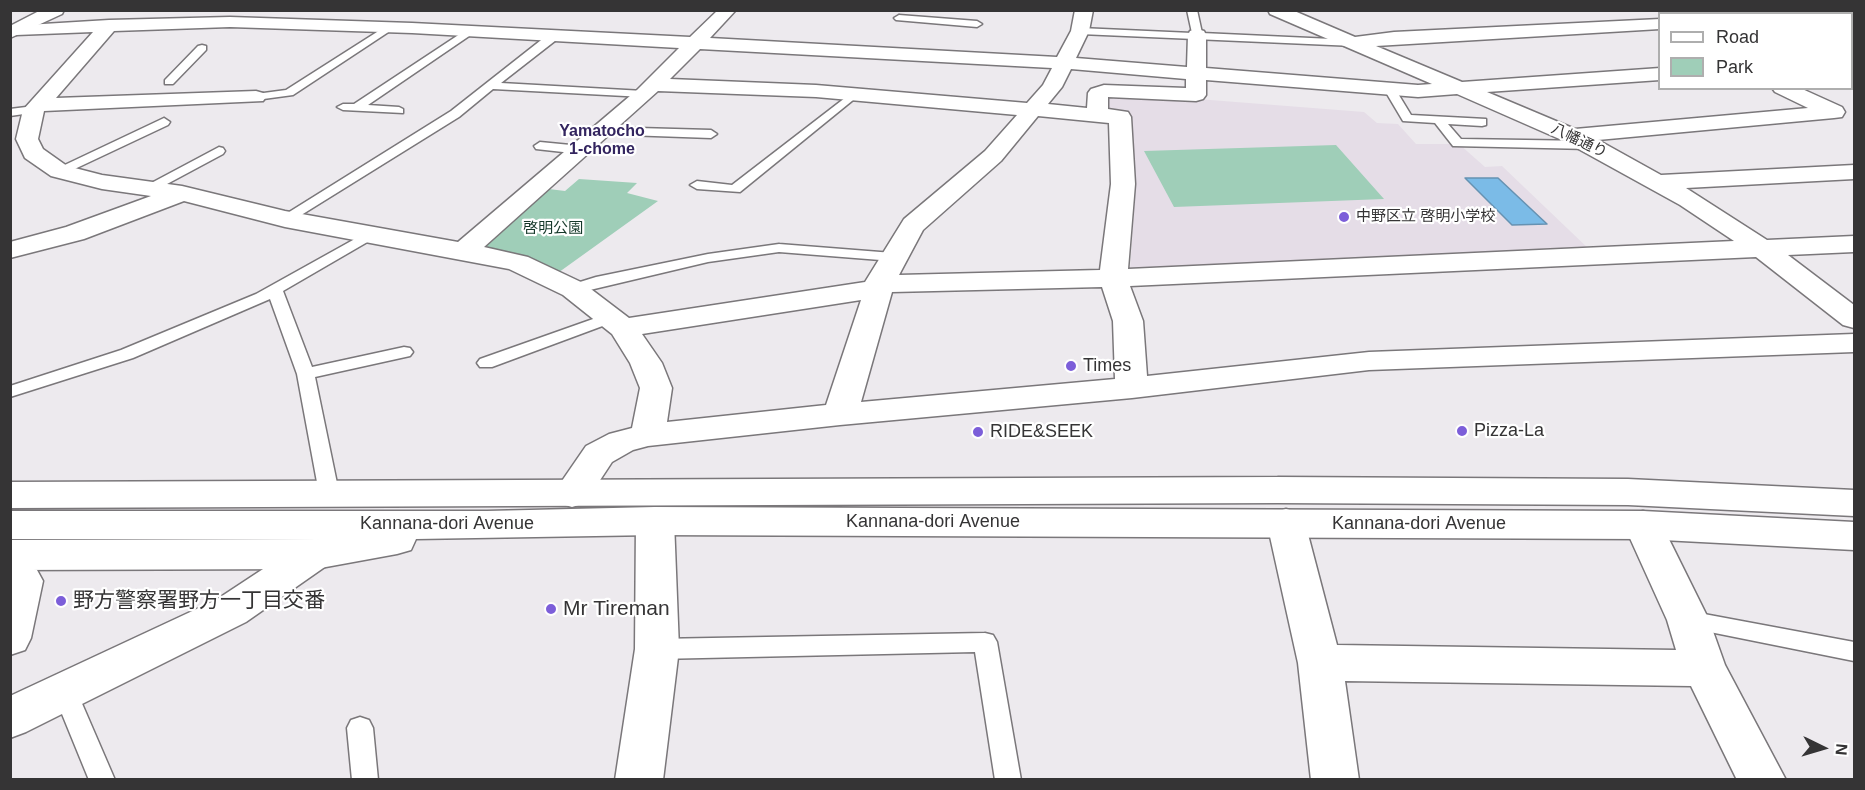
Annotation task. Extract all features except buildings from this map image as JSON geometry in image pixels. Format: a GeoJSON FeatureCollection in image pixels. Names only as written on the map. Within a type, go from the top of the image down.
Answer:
{"type":"FeatureCollection","features":[{"type":"Feature","properties":{"kind":"street"},"geometry":{"type":"LineString","coordinates":[[17,27],[56,10]]}},
{"type":"Feature","properties":{"kind":"street"},"geometry":{"type":"LineString","coordinates":[[412,28],[437,10]]}},
{"type":"Feature","properties":{"kind":"street"},"geometry":{"type":"LineString","coordinates":[[464,251],[649,89],[728,10]]}},
{"type":"Feature","properties":{"kind":"street"},"geometry":{"type":"LineString","coordinates":[[840,414],[880,286],[893,257],[913,225],[993,156],[1052,87],[1080,31],[1084,10]]}},
{"type":"Feature","properties":{"kind":"street","name":"八幡通り"},"geometry":{"type":"LineString","coordinates":[[1276,10],[1581,141],[1659,182],[1763,249],[1854,319]]}},
{"type":"Feature","properties":{"kind":"street"},"geometry":{"type":"LineString","coordinates":[[1602,10],[1650,26]]}},
{"type":"Feature","properties":{"kind":"street"},"geometry":{"type":"LineString","coordinates":[[1520,15],[1547,30]]}},
{"type":"Feature","properties":{"kind":"street"},"geometry":{"type":"LineString","coordinates":[[17,27],[240,19],[1065,63],[1418,91],[1658,74]]}},
{"type":"Feature","properties":{"kind":"street"},"geometry":{"type":"LineString","coordinates":[[202,48],[240,19]]}},
{"type":"Feature","properties":{"kind":"street"},"geometry":{"type":"LineString","coordinates":[[556,35],[576,21]]}},
{"type":"Feature","properties":{"kind":"street"},"geometry":{"type":"LineString","coordinates":[[109,25],[37,107],[27,139],[33,153],[59,171],[102,182],[182,193],[285,219],[518,263],[573,289],[616,323],[646,363],[656,388],[648,435]]}},
{"type":"Feature","properties":{"kind":"street"},"geometry":{"type":"LineString","coordinates":[[1354,43],[1394,38],[1650,26]]}},
{"type":"Feature","properties":{"kind":"street"},"geometry":{"type":"LineString","coordinates":[[1097,115],[1098,93],[1104,91],[1196,95],[1197,35]]}},
{"type":"Feature","properties":{"kind":"street"},"geometry":{"type":"LineString","coordinates":[[649,89],[854,94],[1119,117],[1123,184],[1113,278],[1128,321],[1132,388]]}},
{"type":"Feature","properties":{"kind":"street"},"geometry":{"type":"LineString","coordinates":[[1786,90],[1844,117]]}},
{"type":"Feature","properties":{"kind":"street"},"geometry":{"type":"LineString","coordinates":[[37,107],[256,97]]}},
{"type":"Feature","properties":{"kind":"street"},"geometry":{"type":"LineString","coordinates":[[1581,141],[1844,117]]}},
{"type":"Feature","properties":{"kind":"street"},"geometry":{"type":"LineString","coordinates":[[1659,182],[1854,172]]}},
{"type":"Feature","properties":{"kind":"street"},"geometry":{"type":"LineString","coordinates":[[10,250],[75,233],[182,193]]}},
{"type":"Feature","properties":{"kind":"street"},"geometry":{"type":"LineString","coordinates":[[616,323],[870,290],[888,284],[1113,278],[1854,244]]}},
{"type":"Feature","properties":{"kind":"street"},"geometry":{"type":"LineString","coordinates":[[572,494],[599,454],[621,442],[648,435],[840,414],[1132,388],[1370,361],[1854,343]]}},
{"type":"Feature","properties":{"kind":"street"},"geometry":{"type":"LineString","coordinates":[[10,472],[256,474],[319,494]]}},
{"type":"Feature","properties":{"kind":"street","name":"Kannana-dori Avenue"},"geometry":{"type":"LineString","coordinates":[[10,495],[1278,490],[1628,492],[1854,503]]}},
{"type":"Feature","properties":{"kind":"street"},"geometry":{"type":"LineString","coordinates":[[639,780],[657,649],[656,521]]}},
{"type":"Feature","properties":{"kind":"street","name":"Kannana-dori Avenue"},"geometry":{"type":"LineString","coordinates":[[10,525],[487,525],[656,521],[1643,525],[1854,536]]}},
{"type":"Feature","properties":{"kind":"street"},"geometry":{"type":"LineString","coordinates":[[1287,523],[1320,663],[1335,780]]}},
{"type":"Feature","properties":{"kind":"street"},"geometry":{"type":"LineString","coordinates":[[10,638],[17,568],[315,554],[487,525]]}},
{"type":"Feature","properties":{"kind":"street"},"geometry":{"type":"LineString","coordinates":[[1643,525],[1688,620],[1704,668],[1762,780]]}},
{"type":"Feature","properties":{"kind":"street"},"geometry":{"type":"LineString","coordinates":[[10,718],[231,611],[315,554]]}},
{"type":"Feature","properties":{"kind":"street"},"geometry":{"type":"LineString","coordinates":[[1320,663],[1704,668]]}},
{"type":"Feature","properties":{"kind":"lane"},"geometry":{"type":"LineString","coordinates":[[1192,10],[1197,35]]}},
{"type":"Feature","properties":{"kind":"lane"},"geometry":{"type":"LineString","coordinates":[[899,18],[977,23]]}},
{"type":"Feature","properties":{"kind":"lane"},"geometry":{"type":"LineString","coordinates":[[256,97],[274,97],[289,93],[391,27]]}},
{"type":"Feature","properties":{"kind":"lane"},"geometry":{"type":"LineString","coordinates":[[1080,31],[1354,43]]}},
{"type":"Feature","properties":{"kind":"lane"},"geometry":{"type":"LineString","coordinates":[[356,108],[470,32]]}},
{"type":"Feature","properties":{"kind":"lane"},"geometry":{"type":"LineString","coordinates":[[285,219],[455,114],[556,35]]}},
{"type":"Feature","properties":{"kind":"lane"},"geometry":{"type":"LineString","coordinates":[[169,82],[202,48]]}},
{"type":"Feature","properties":{"kind":"lane"},"geometry":{"type":"LineString","coordinates":[[492,86],[649,89]]}},
{"type":"Feature","properties":{"kind":"lane"},"geometry":{"type":"LineString","coordinates":[[1390,89],[1407,118],[1482,122]]}},
{"type":"Feature","properties":{"kind":"lane"},"geometry":{"type":"LineString","coordinates":[[697,185],[735,189],[854,94]]}},
{"type":"Feature","properties":{"kind":"lane"},"geometry":{"type":"LineString","coordinates":[[10,113],[37,107]]}},
{"type":"Feature","properties":{"kind":"lane"},"geometry":{"type":"LineString","coordinates":[[343,107],[399,111]]}},
{"type":"Feature","properties":{"kind":"lane"},"geometry":{"type":"LineString","coordinates":[[1439,120],[1457,143],[1581,141]]}},
{"type":"Feature","properties":{"kind":"lane"},"geometry":{"type":"LineString","coordinates":[[59,171],[164,122]]}},
{"type":"Feature","properties":{"kind":"lane"},"geometry":{"type":"LineString","coordinates":[[602,131],[711,134]]}},
{"type":"Feature","properties":{"kind":"lane"},"geometry":{"type":"LineString","coordinates":[[540,146],[581,150]]}},
{"type":"Feature","properties":{"kind":"lane"},"geometry":{"type":"LineString","coordinates":[[149,188],[219,151]]}},
{"type":"Feature","properties":{"kind":"lane"},"geometry":{"type":"LineString","coordinates":[[10,393],[127,354],[275,291],[371,234]]}},
{"type":"Feature","properties":{"kind":"lane"},"geometry":{"type":"LineString","coordinates":[[573,289],[708,258],[779,248],[893,257]]}},
{"type":"Feature","properties":{"kind":"lane"},"geometry":{"type":"LineString","coordinates":[[275,291],[306,374],[319,494]]}},
{"type":"Feature","properties":{"kind":"lane"},"geometry":{"type":"LineString","coordinates":[[486,363],[616,323]]}},
{"type":"Feature","properties":{"kind":"lane"},"geometry":{"type":"LineString","coordinates":[[306,374],[405,352]]}},
{"type":"Feature","properties":{"kind":"lane"},"geometry":{"type":"LineString","coordinates":[[1688,620],[1854,652]]}},
{"type":"Feature","properties":{"kind":"lane"},"geometry":{"type":"LineString","coordinates":[[657,649],[985,642],[1008,780]]}},
{"type":"Feature","properties":{"kind":"lane"},"geometry":{"type":"LineString","coordinates":[[65,692],[102,780]]}},
{"type":"Feature","properties":{"kind":"lane"},"geometry":{"type":"LineString","coordinates":[[360,728],[365,780]]}},
{"type":"Feature","properties":{"kind":"shaded area","name":"中野区立 啓明小学校"},"geometry":{"type":"Polygon","coordinates":[[[1106,96],[1159,96],[1364,112],[1377,123],[1398,124],[1416,144],[1459,144],[1485,167],[1502,166],[1591,251],[1130,270],[1136,182],[1130,114],[1106,110],[1106,96]]]}},
{"type":"Feature","properties":{"kind":"green space"},"geometry":{"type":"Polygon","coordinates":[[[1336,145],[1384,199],[1174,207],[1144,151],[1336,145]]]}},
{"type":"Feature","properties":{"kind":"green space","name":"啓明公園"},"geometry":{"type":"Polygon","coordinates":[[[579,179],[637,183],[627,193],[658,201],[555,275],[464,251],[541,188],[565,191],[579,179]]]}},
{"type":"Feature","properties":{"kind":"water"},"geometry":{"type":"Polygon","coordinates":[[[1465,178],[1498,178],[1547,224],[1512,225],[1465,178]]]}},
{"type":"Feature","properties":{"kind":"place","name":"中野区立 啓明小学校"},"geometry":{"type":"Point","coordinates":[1344,217]}},
{"type":"Feature","properties":{"kind":"place","name":"Times"},"geometry":{"type":"Point","coordinates":[1071,366]}},
{"type":"Feature","properties":{"kind":"place","name":"Pizza-La"},"geometry":{"type":"Point","coordinates":[1462,431]}},
{"type":"Feature","properties":{"kind":"place","name":"RIDE&SEEK"},"geometry":{"type":"Point","coordinates":[978,432]}},
{"type":"Feature","properties":{"kind":"place","name":"野方警察署野方一丁目交番"},"geometry":{"type":"Point","coordinates":[61,601]}},
{"type":"Feature","properties":{"kind":"place","name":"Mr Tireman"},"geometry":{"type":"Point","coordinates":[551,609]}},
{"type":"Feature","properties":{"kind":"district","name":"Yamatocho 1-chome"},"geometry":{"type":"Point","coordinates":[602,141]}}]}
